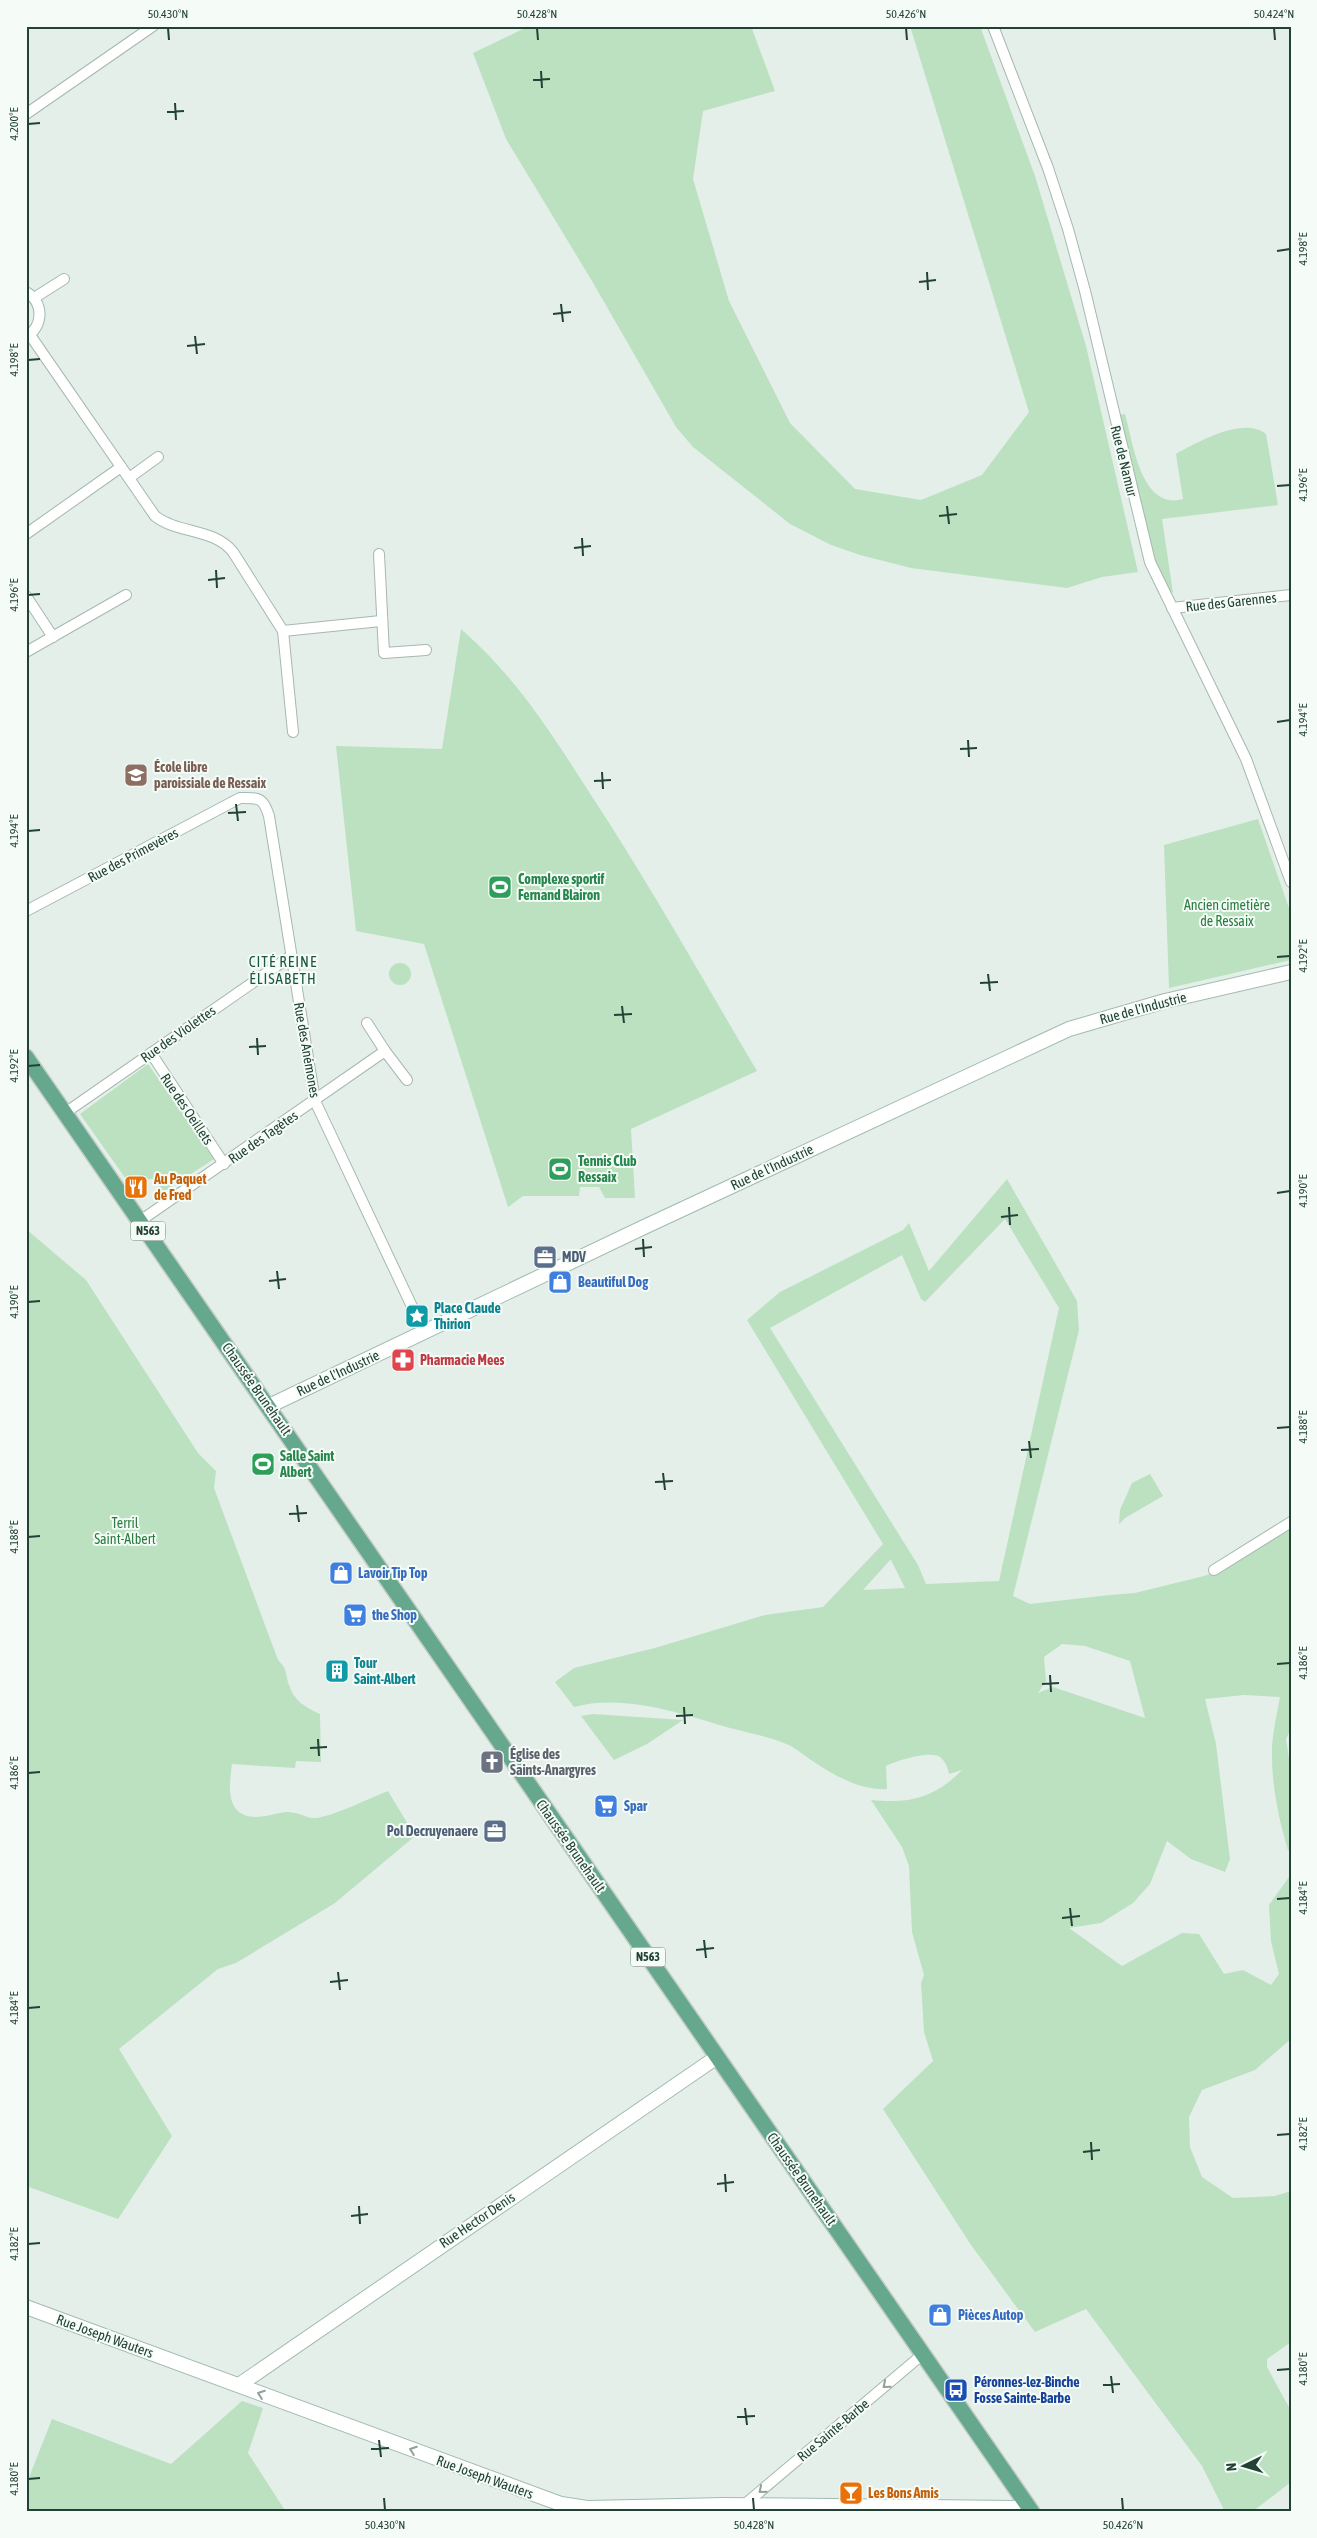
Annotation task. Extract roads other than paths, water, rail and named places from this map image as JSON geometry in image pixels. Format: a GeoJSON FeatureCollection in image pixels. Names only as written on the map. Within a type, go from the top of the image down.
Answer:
{"type":"FeatureCollection","features":[{"type":"Feature","properties":{"kind":"main road","name":"Chaussée Brunehault"},"geometry":{"type":"LineString","coordinates":[[26,1056],[1031,2510]]}},
{"type":"Feature","properties":{"kind":"street"},"geometry":{"type":"LineString","coordinates":[[26,114],[154,26]]}},
{"type":"Feature","properties":{"kind":"street","name":"Rue de Namur"},"geometry":{"type":"LineString","coordinates":[[993,26],[1048,168],[1068,229],[1086,292],[1143,540],[1155,576],[1246,759],[1291,882]]}},
{"type":"Feature","properties":{"kind":"street"},"geometry":{"type":"LineString","coordinates":[[64,279],[30,295],[40,314],[36,329],[28,336],[155,516],[163,523],[226,543],[284,631],[293,732]]}},
{"type":"Feature","properties":{"kind":"street"},"geometry":{"type":"LineString","coordinates":[[129,478],[158,457]]}},
{"type":"Feature","properties":{"kind":"street"},"geometry":{"type":"LineString","coordinates":[[26,534],[121,467]]}},
{"type":"Feature","properties":{"kind":"street"},"geometry":{"type":"LineString","coordinates":[[379,554],[384,653],[426,650]]}},
{"type":"Feature","properties":{"kind":"street"},"geometry":{"type":"LineString","coordinates":[[26,652],[126,595]]}},
{"type":"Feature","properties":{"kind":"street","name":"Rue des Garennes"},"geometry":{"type":"LineString","coordinates":[[1172,608],[1291,595]]}},
{"type":"Feature","properties":{"kind":"street"},"geometry":{"type":"LineString","coordinates":[[26,596],[53,637]]}},
{"type":"Feature","properties":{"kind":"street"},"geometry":{"type":"LineString","coordinates":[[284,631],[381,621]]}},
{"type":"Feature","properties":{"kind":"street","name":"Rue des Primevères"},"geometry":{"type":"LineString","coordinates":[[26,912],[240,798]]}},
{"type":"Feature","properties":{"kind":"street","name":"Rue des Anémones"},"geometry":{"type":"LineString","coordinates":[[240,798],[257,798],[265,804],[270,816],[315,1101],[424,1332]]}},
{"type":"Feature","properties":{"kind":"street","name":"Rue des Violettes"},"geometry":{"type":"LineString","coordinates":[[65,1113],[291,956]]}},
{"type":"Feature","properties":{"kind":"street","name":"Rue de l'Industrie"},"geometry":{"type":"LineString","coordinates":[[268,1406],[1069,1029],[1166,1002],[1291,972]]}},
{"type":"Feature","properties":{"kind":"street"},"geometry":{"type":"LineString","coordinates":[[367,1023],[407,1080]]}},
{"type":"Feature","properties":{"kind":"street","name":"Rue des Tagètes"},"geometry":{"type":"LineString","coordinates":[[140,1221],[385,1051]]}},
{"type":"Feature","properties":{"kind":"street","name":"Rue des Oeillets"},"geometry":{"type":"LineString","coordinates":[[151,1053],[224,1164]]}},
{"type":"Feature","properties":{"kind":"street"},"geometry":{"type":"LineString","coordinates":[[1214,1570],[1291,1522]]}},
{"type":"Feature","properties":{"kind":"street","name":"Rue Hector Denis"},"geometry":{"type":"LineString","coordinates":[[239,2385],[717,2057]]}},
{"type":"Feature","properties":{"kind":"street","name":"Rue Joseph Wauters"},"geometry":{"type":"LineString","coordinates":[[26,2307],[561,2504],[587,2508],[744,2505],[1031,2510]]}},
{"type":"Feature","properties":{"kind":"street","name":"Rue Sainte-Barbe"},"geometry":{"type":"LineString","coordinates":[[744,2505],[923,2354]]}},
{"type":"Feature","properties":{"kind":"place","name":"École libre paroissiale de Ressaix"},"geometry":{"type":"Point","coordinates":[136,775]}},
{"type":"Feature","properties":{"kind":"place","name":"Complexe sportif Fernand Blairon"},"geometry":{"type":"Point","coordinates":[500,887]}},
{"type":"Feature","properties":{"kind":"place","name":"Tennis Club Ressaix"},"geometry":{"type":"Point","coordinates":[560,1169]}},
{"type":"Feature","properties":{"kind":"place","name":"Au Paquet de Fred"},"geometry":{"type":"Point","coordinates":[136,1187]}},
{"type":"Feature","properties":{"kind":"place","name":"MDV"},"geometry":{"type":"Point","coordinates":[545,1257]}},
{"type":"Feature","properties":{"kind":"place","name":"Beautiful Dog"},"geometry":{"type":"Point","coordinates":[560,1282]}},
{"type":"Feature","properties":{"kind":"place","name":"Place Claude Thirion"},"geometry":{"type":"Point","coordinates":[417,1316]}},
{"type":"Feature","properties":{"kind":"place","name":"Pharmacie Mees"},"geometry":{"type":"Point","coordinates":[403,1360]}},
{"type":"Feature","properties":{"kind":"place","name":"Salle Saint Albert"},"geometry":{"type":"Point","coordinates":[263,1464]}},
{"type":"Feature","properties":{"kind":"place","name":"Lavoir Tip Top"},"geometry":{"type":"Point","coordinates":[341,1573]}},
{"type":"Feature","properties":{"kind":"place","name":"the Shop"},"geometry":{"type":"Point","coordinates":[355,1615]}},
{"type":"Feature","properties":{"kind":"place","name":"Tour Saint-Albert"},"geometry":{"type":"Point","coordinates":[337,1671]}},
{"type":"Feature","properties":{"kind":"place","name":"Église des Saints-Anargyres"},"geometry":{"type":"Point","coordinates":[492,1762]}},
{"type":"Feature","properties":{"kind":"place","name":"Spar"},"geometry":{"type":"Point","coordinates":[606,1806]}},
{"type":"Feature","properties":{"kind":"place","name":"Pol Decruyenaere"},"geometry":{"type":"Point","coordinates":[495,1831]}},
{"type":"Feature","properties":{"kind":"place","name":"Pièces Autop"},"geometry":{"type":"Point","coordinates":[940,2315]}},
{"type":"Feature","properties":{"kind":"place","name":"Péronnes-lez-Binche Fosse Sainte-Barbe"},"geometry":{"type":"Point","coordinates":[956,2390]}},
{"type":"Feature","properties":{"kind":"place","name":"Les Bons Amis"},"geometry":{"type":"Point","coordinates":[851,2493]}},
{"type":"Feature","properties":{"kind":"district","name":"CITÉ REINE ÉLISABETH"},"geometry":{"type":"Point","coordinates":[283,970]}},
{"type":"Feature","properties":{"kind":"park label","name":"Ancien cimetière de Ressaix"},"geometry":{"type":"Point","coordinates":[1227,914]}},
{"type":"Feature","properties":{"kind":"park label","name":"Terril Saint-Albert"},"geometry":{"type":"Point","coordinates":[125,1532]}}]}
